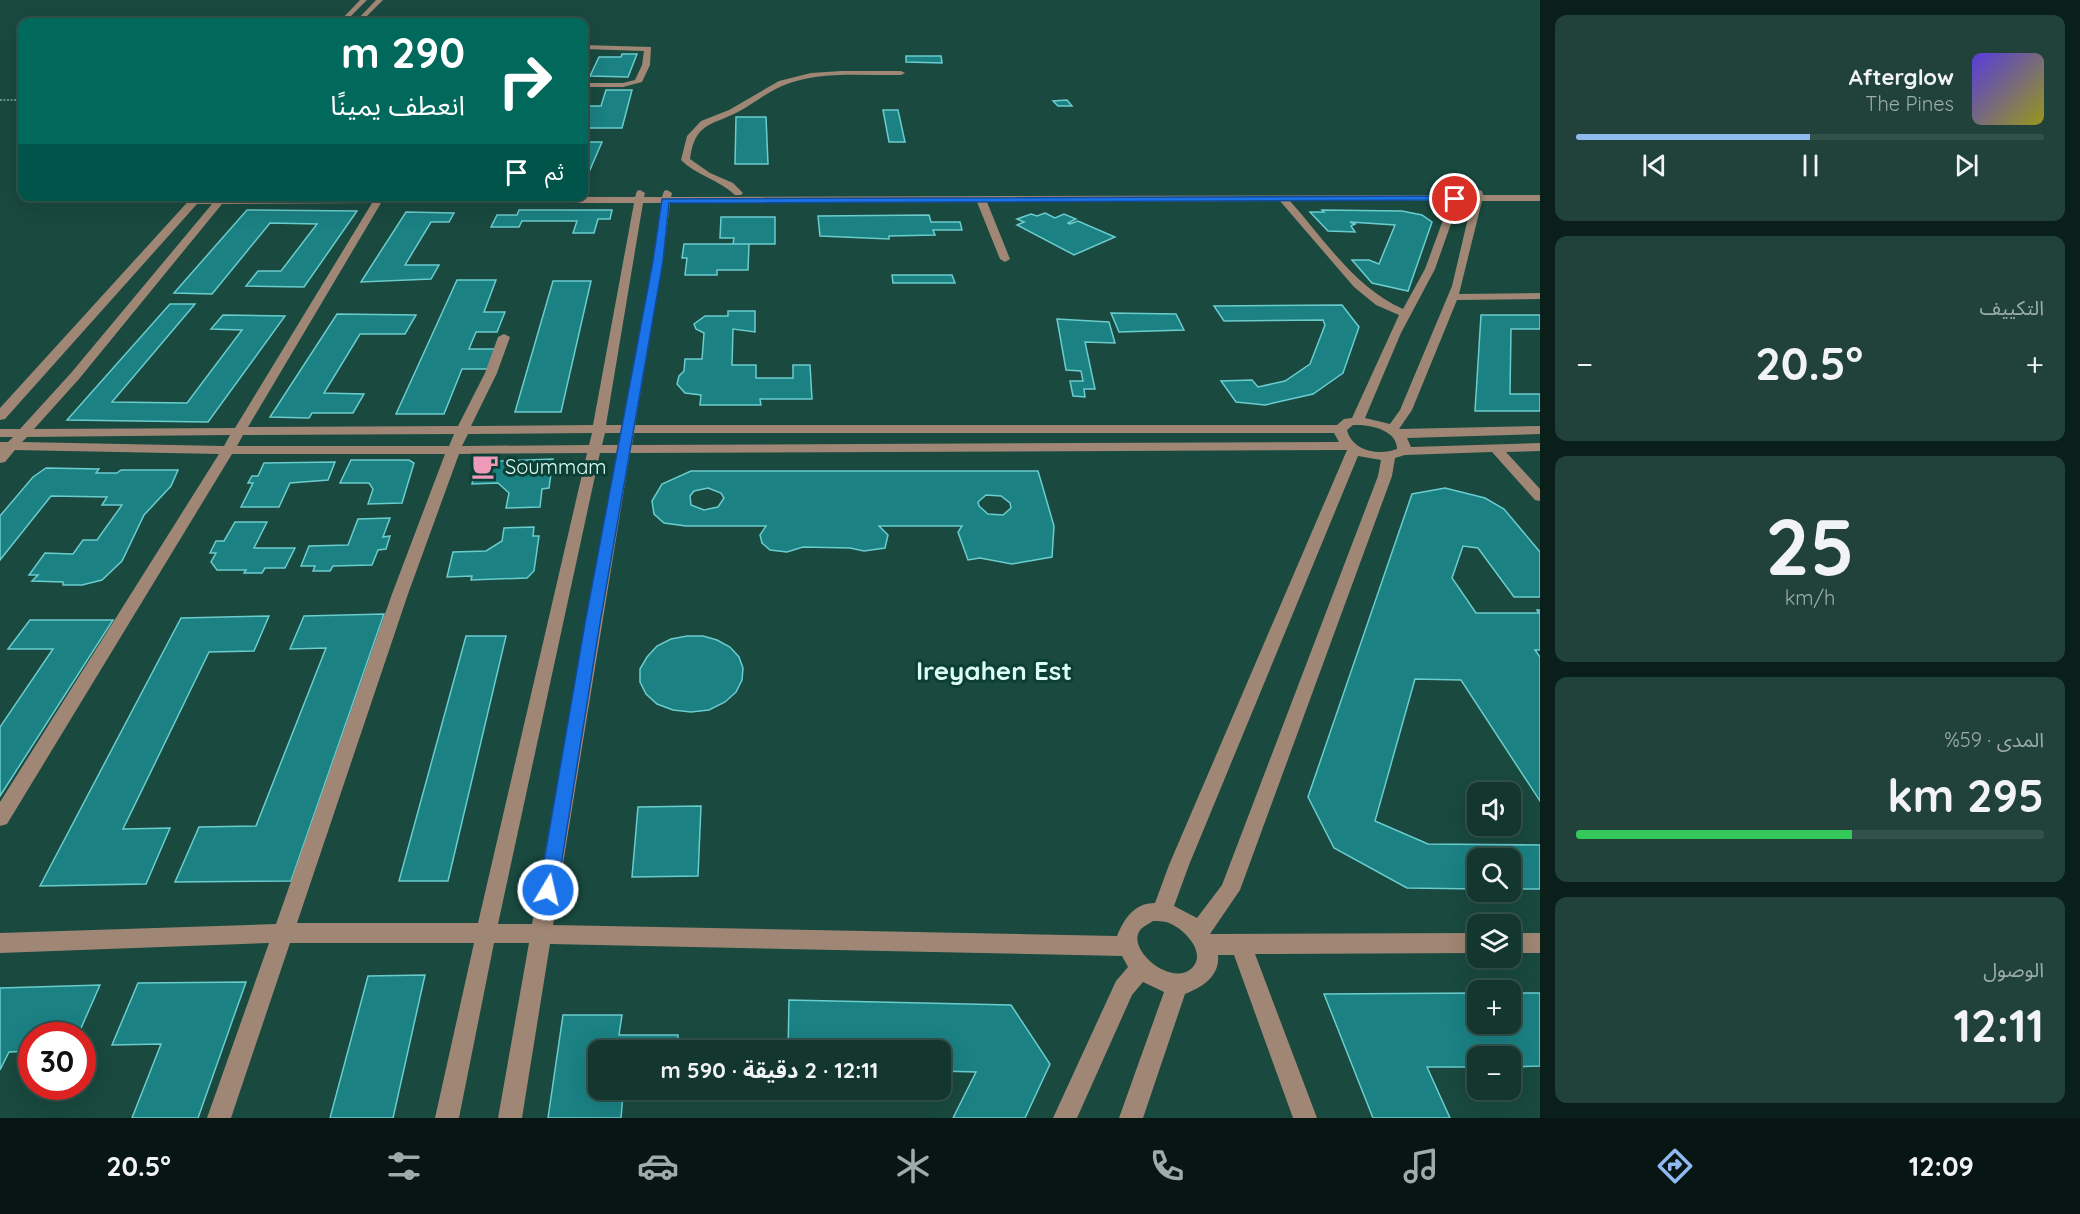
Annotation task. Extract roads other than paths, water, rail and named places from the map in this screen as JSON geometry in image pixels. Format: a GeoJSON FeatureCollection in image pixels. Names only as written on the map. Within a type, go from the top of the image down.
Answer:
{"type":"FeatureCollection","features":[{"type":"Feature","properties":{"kind":"street"},"geometry":{"type":"LineString","coordinates":[[346,18],[364,0]]}},
{"type":"Feature","properties":{"kind":"street"},"geometry":{"type":"LineString","coordinates":[[362,18],[380,0]]}},
{"type":"Feature","properties":{"kind":"street"},"geometry":{"type":"LineString","coordinates":[[588,47],[648,49],[646,65],[638,82],[623,85],[588,85]]}},
{"type":"Feature","properties":{"kind":"street"},"geometry":{"type":"LineString","coordinates":[[738,193],[730,185],[706,175],[685,160],[686,145],[700,124],[743,106],[756,95],[798,78],[840,73],[901,73]]}},
{"type":"Feature","properties":{"kind":"street"},"geometry":{"type":"LineString","coordinates":[[588,193],[639,197]]}},
{"type":"Feature","properties":{"kind":"street"},"geometry":{"type":"LineString","coordinates":[[666,197],[738,193],[1540,198]]}},
{"type":"Feature","properties":{"kind":"street"},"geometry":{"type":"LineString","coordinates":[[588,197],[1283,200],[1456,196]]}},
{"type":"Feature","properties":{"kind":"street"},"geometry":{"type":"LineString","coordinates":[[1357,421],[1405,314],[1430,269],[1450,219],[1456,196]]}},
{"type":"Feature","properties":{"kind":"street"},"geometry":{"type":"LineString","coordinates":[[1395,432],[1452,297],[1478,196]]}},
{"type":"Feature","properties":{"kind":"street"},"geometry":{"type":"LineString","coordinates":[[447,1118],[596,438],[639,197]]}},
{"type":"Feature","properties":{"kind":"street"},"geometry":{"type":"LineString","coordinates":[[510,1118],[658,261],[666,197]]}},
{"type":"Feature","properties":{"kind":"street"},"geometry":{"type":"LineString","coordinates":[[981,200],[1005,259]]}},
{"type":"Feature","properties":{"kind":"street"},"geometry":{"type":"LineString","coordinates":[[1283,200],[1358,285],[1380,303],[1405,314]]}},
{"type":"Feature","properties":{"kind":"street"},"geometry":{"type":"LineString","coordinates":[[0,416],[195,201]]}},
{"type":"Feature","properties":{"kind":"street"},"geometry":{"type":"LineString","coordinates":[[0,459],[5,446],[23,433],[75,376],[219,201]]}},
{"type":"Feature","properties":{"kind":"street"},"geometry":{"type":"LineString","coordinates":[[0,818],[379,201]]}},
{"type":"Feature","properties":{"kind":"street"},"geometry":{"type":"LineString","coordinates":[[1452,297],[1540,296]]}},
{"type":"Feature","properties":{"kind":"street"},"geometry":{"type":"LineString","coordinates":[[219,1118],[400,594],[454,448],[491,373],[504,337]]}},
{"type":"Feature","properties":{"kind":"street"},"geometry":{"type":"LineString","coordinates":[[0,433],[463,431],[626,438],[1340,429],[1343,425],[1357,421],[1371,422],[1395,432],[1540,430]]}},
{"type":"Feature","properties":{"kind":"street"},"geometry":{"type":"LineString","coordinates":[[1340,429],[1342,440],[1365,454],[1540,447]]}},
{"type":"Feature","properties":{"kind":"street"},"geometry":{"type":"LineString","coordinates":[[1202,939],[1230,890],[1385,476],[1396,454],[1405,446],[1395,432]]}},
{"type":"Feature","properties":{"kind":"street"},"geometry":{"type":"LineString","coordinates":[[5,446],[228,450],[454,448],[596,438]]}},
{"type":"Feature","properties":{"kind":"street"},"geometry":{"type":"LineString","coordinates":[[626,438],[1351,447]]}},
{"type":"Feature","properties":{"kind":"street"},"geometry":{"type":"LineString","coordinates":[[1162,912],[1179,865],[1347,470],[1351,447]]}},
{"type":"Feature","properties":{"kind":"street"},"geometry":{"type":"LineString","coordinates":[[1494,448],[1540,497]]}},
{"type":"Feature","properties":{"kind":"street"},"geometry":{"type":"LineString","coordinates":[[1150,912],[1162,912],[1176,916],[1202,939],[1208,956],[1206,967],[1200,976],[1190,982],[1178,984],[1166,982],[1141,968],[1128,946],[1127,934],[1131,924],[1139,916],[1150,912]]}},
{"type":"Feature","properties":{"kind":"street"},"geometry":{"type":"LineString","coordinates":[[0,943],[284,933],[486,933],[1128,946]]}},
{"type":"Feature","properties":{"kind":"street"},"geometry":{"type":"LineString","coordinates":[[1202,939],[1241,944],[1467,943]]}},
{"type":"Feature","properties":{"kind":"street"},"geometry":{"type":"LineString","coordinates":[[1521,943],[1540,943]]}},
{"type":"Feature","properties":{"kind":"street"},"geometry":{"type":"LineString","coordinates":[[1241,944],[1305,1118]]}},
{"type":"Feature","properties":{"kind":"street"},"geometry":{"type":"LineString","coordinates":[[1065,1118],[1124,988],[1141,968]]}},
{"type":"Feature","properties":{"kind":"street"},"geometry":{"type":"LineString","coordinates":[[1131,1118],[1178,984]]}},
{"type":"Feature","properties":{"kind":"place","name":"Soummam"},"geometry":{"type":"Point","coordinates":[485,466]}},
{"type":"Feature","properties":{"kind":"district","name":"Ireyahen Est"},"geometry":{"type":"Point","coordinates":[994,670]}}]}
